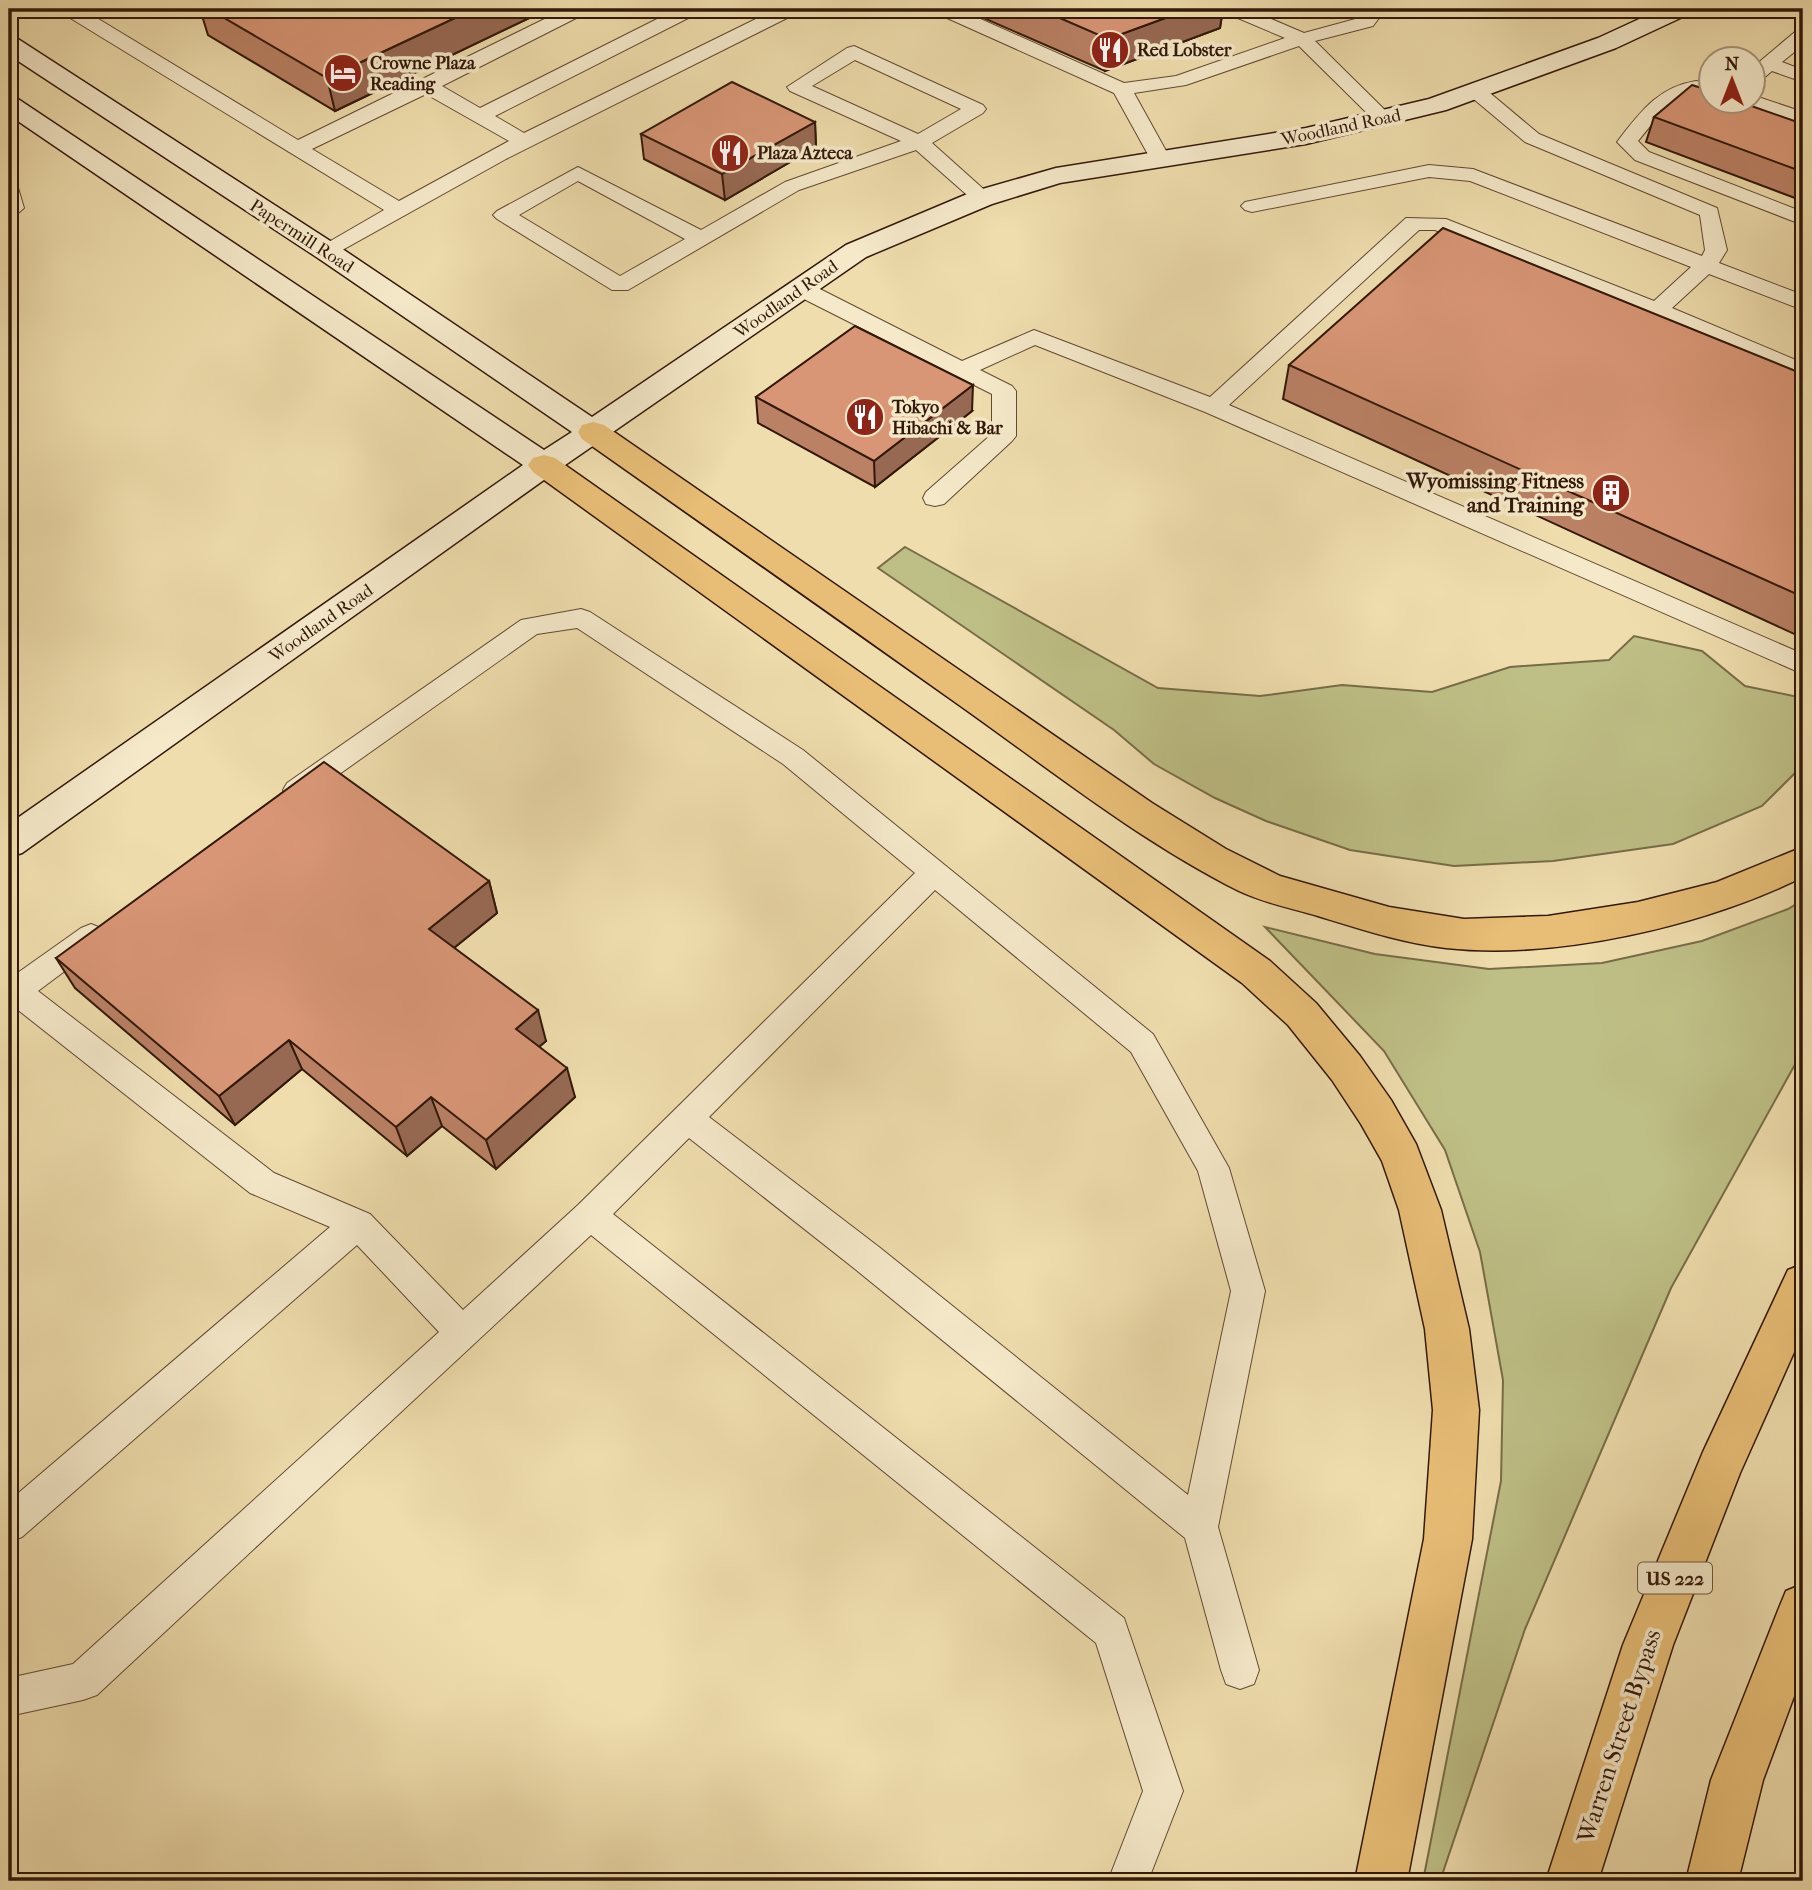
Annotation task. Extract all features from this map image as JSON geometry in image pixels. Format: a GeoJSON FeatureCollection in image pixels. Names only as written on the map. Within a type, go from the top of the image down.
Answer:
{"type":"FeatureCollection","features":[{"type":"Feature","properties":{"kind":"highway"},"geometry":{"type":"LineString","coordinates":[[593,432],[1129,806],[1254,882],[1333,907],[1400,923],[1462,934],[1517,932],[1591,925],[1669,909],[1717,897],[1769,879],[1803,861]]}},
{"type":"Feature","properties":{"kind":"highway"},"geometry":{"type":"LineString","coordinates":[[544,465],[1256,972],[1302,1014],[1346,1068],[1376,1112],[1401,1157],[1420,1210],[1447,1329],[1456,1410],[1448,1539],[1381,1881]]}},
{"type":"Feature","properties":{"kind":"highway","name":"Warren Street Bypass"},"geometry":{"type":"LineString","coordinates":[[1572,1881],[1648,1645],[1719,1468],[1803,1284]]}},
{"type":"Feature","properties":{"kind":"highway"},"geometry":{"type":"LineString","coordinates":[[1712,1881],[1737,1780],[1803,1608]]}},
{"type":"Feature","properties":{"kind":"main road","name":"Woodland Road"},"geometry":{"type":"LineString","coordinates":[[9,843],[544,465],[856,251],[982,198],[1056,176],[1306,136],[1384,119],[1477,92],[1607,43],[1680,9]]}},
{"type":"Feature","properties":{"kind":"main road","name":"Papermill Road"},"geometry":{"type":"LineString","coordinates":[[9,44],[328,252],[593,432]]}},
{"type":"Feature","properties":{"kind":"main road"},"geometry":{"type":"LineString","coordinates":[[9,104],[544,465]]}},
{"type":"Feature","properties":{"kind":"lane"},"geometry":{"type":"LineString","coordinates":[[69,9],[397,209]]}},
{"type":"Feature","properties":{"kind":"lane"},"geometry":{"type":"LineString","coordinates":[[297,148],[579,9]]}},
{"type":"Feature","properties":{"kind":"lane"},"geometry":{"type":"LineString","coordinates":[[480,116],[691,9]]}},
{"type":"Feature","properties":{"kind":"lane"},"geometry":{"type":"LineString","coordinates":[[328,252],[397,209],[523,141],[790,9]]}},
{"type":"Feature","properties":{"kind":"lane"},"geometry":{"type":"LineString","coordinates":[[943,9],[1122,89],[1179,81],[1302,39],[1366,22],[1370,13],[1365,9]]}},
{"type":"Feature","properties":{"kind":"lane"},"geometry":{"type":"LineString","coordinates":[[1233,9],[1302,39],[1384,119]]}},
{"type":"Feature","properties":{"kind":"lane"},"geometry":{"type":"LineString","coordinates":[[1766,66],[1803,35]]}},
{"type":"Feature","properties":{"kind":"lane"},"geometry":{"type":"LineString","coordinates":[[701,238],[578,173],[505,215],[620,285],[792,186],[919,142],[976,109],[855,52],[797,87],[919,142],[982,198]]}},
{"type":"Feature","properties":{"kind":"lane"},"geometry":{"type":"LineString","coordinates":[[1769,64],[1803,76]]}},
{"type":"Feature","properties":{"kind":"lane"},"geometry":{"type":"LineString","coordinates":[[427,86],[523,141]]}},
{"type":"Feature","properties":{"kind":"lane"},"geometry":{"type":"LineString","coordinates":[[1696,87],[1671,92],[1627,142],[1642,156],[1803,219]]}},
{"type":"Feature","properties":{"kind":"lane"},"geometry":{"type":"LineString","coordinates":[[1122,89],[1160,158]]}},
{"type":"Feature","properties":{"kind":"lane"},"geometry":{"type":"LineString","coordinates":[[1477,92],[1532,138],[1710,212],[1716,250],[1708,264],[1657,310]]}},
{"type":"Feature","properties":{"kind":"lane"},"geometry":{"type":"LineString","coordinates":[[1766,106],[1803,119]]}},
{"type":"Feature","properties":{"kind":"lane"},"geometry":{"type":"LineString","coordinates":[[1252,206],[1429,172],[1473,175],[1803,303]]}},
{"type":"Feature","properties":{"kind":"lane"},"geometry":{"type":"LineString","coordinates":[[9,185],[13,208],[9,211]]}},
{"type":"Feature","properties":{"kind":"lane"},"geometry":{"type":"LineString","coordinates":[[1213,407],[1414,223],[1438,224],[1803,371]]}},
{"type":"Feature","properties":{"kind":"lane"},"geometry":{"type":"LineString","coordinates":[[802,289],[1004,391],[1004,436],[935,498]]}},
{"type":"Feature","properties":{"kind":"lane"},"geometry":{"type":"LineString","coordinates":[[963,369],[1034,337],[1213,407],[1803,665]]}},
{"type":"Feature","properties":{"kind":"lane"},"geometry":{"type":"LineString","coordinates":[[272,808],[530,626],[581,618],[793,757],[1142,1043],[1213,1168],[1248,1291],[1200,1527],[1240,1670]]}},
{"type":"Feature","properties":{"kind":"lane"},"geometry":{"type":"LineString","coordinates":[[9,1697],[83,1681],[590,1214],[934,873]]}},
{"type":"Feature","properties":{"kind":"lane"},"geometry":{"type":"LineString","coordinates":[[115,919],[12,993],[262,1183],[358,1224],[462,1332]]}},
{"type":"Feature","properties":{"kind":"lane"},"geometry":{"type":"LineString","coordinates":[[687,1118],[878,1267],[1200,1527]]}},
{"type":"Feature","properties":{"kind":"lane"},"geometry":{"type":"LineString","coordinates":[[590,1214],[1111,1631],[1163,1791],[1128,1881]]}},
{"type":"Feature","properties":{"kind":"lane"},"geometry":{"type":"LineString","coordinates":[[9,1524],[358,1224]]}},
{"type":"Feature","properties":{"kind":"green space"},"geometry":{"type":"Polygon","coordinates":[[[905,547],[1158,688],[1260,696],[1342,685],[1432,692],[1510,667],[1609,660],[1634,636],[1702,651],[1745,686],[1803,698],[1803,765],[1762,806],[1673,844],[1553,861],[1454,866],[1350,850],[1266,821],[1215,798],[1154,764],[1114,730],[878,568],[905,547]]]}},
{"type":"Feature","properties":{"kind":"green space"},"geometry":{"type":"Polygon","coordinates":[[[1803,900],[1803,1050],[1671,1288],[1525,1629],[1440,1881],[1423,1881],[1501,1481],[1503,1380],[1480,1252],[1445,1150],[1384,1051],[1265,927],[1375,954],[1489,969],[1602,963],[1702,941],[1788,909],[1803,900]]]}},
{"type":"Feature","properties":{"kind":"building"},"geometry":{"type":"Polygon","coordinates":[[[209,9],[474,9],[327,78],[209,9]]]}},
{"type":"Feature","properties":{"kind":"building"},"geometry":{"type":"Polygon","coordinates":[[[1039,9],[1190,9],[1108,39],[1039,9]]]}},
{"type":"Feature","properties":{"kind":"building"},"geometry":{"type":"Polygon","coordinates":[[[732,82],[815,122],[722,174],[641,134],[732,82]]]}},
{"type":"Feature","properties":{"kind":"building"},"geometry":{"type":"Polygon","coordinates":[[[1692,85],[1696,86],[1696,116],[1766,116],[1766,111],[1803,124],[1803,172],[1654,117],[1692,85]]]}},
{"type":"Feature","properties":{"kind":"building","name":"Wyomissing Fitness and Training"},"geometry":{"type":"Polygon","coordinates":[[[1443,228],[1803,374],[1803,597],[1289,365],[1443,228]]]}},
{"type":"Feature","properties":{"kind":"building","name":"Tokyo Hibachi & Bar"},"geometry":{"type":"Polygon","coordinates":[[[855,326],[973,385],[874,461],[756,397],[855,326]]]}},
{"type":"Feature","properties":{"kind":"building"},"geometry":{"type":"Polygon","coordinates":[[[324,762],[489,881],[429,929],[538,1010],[516,1029],[567,1068],[486,1140],[431,1097],[396,1127],[289,1040],[219,1096],[56,958],[324,762]]]}},
{"type":"Feature","properties":{"kind":"place","name":"Red Lobster"},"geometry":{"type":"Point","coordinates":[1110,50]}},
{"type":"Feature","properties":{"kind":"place","name":"Crowne Plaza Reading"},"geometry":{"type":"Point","coordinates":[343,73]}},
{"type":"Feature","properties":{"kind":"place","name":"Plaza Azteca"},"geometry":{"type":"Point","coordinates":[730,153]}},
{"type":"Feature","properties":{"kind":"place","name":"Tokyo Hibachi & Bar"},"geometry":{"type":"Point","coordinates":[865,417]}},
{"type":"Feature","properties":{"kind":"place","name":"Wyomissing Fitness and Training"},"geometry":{"type":"Point","coordinates":[1611,493]}}]}
